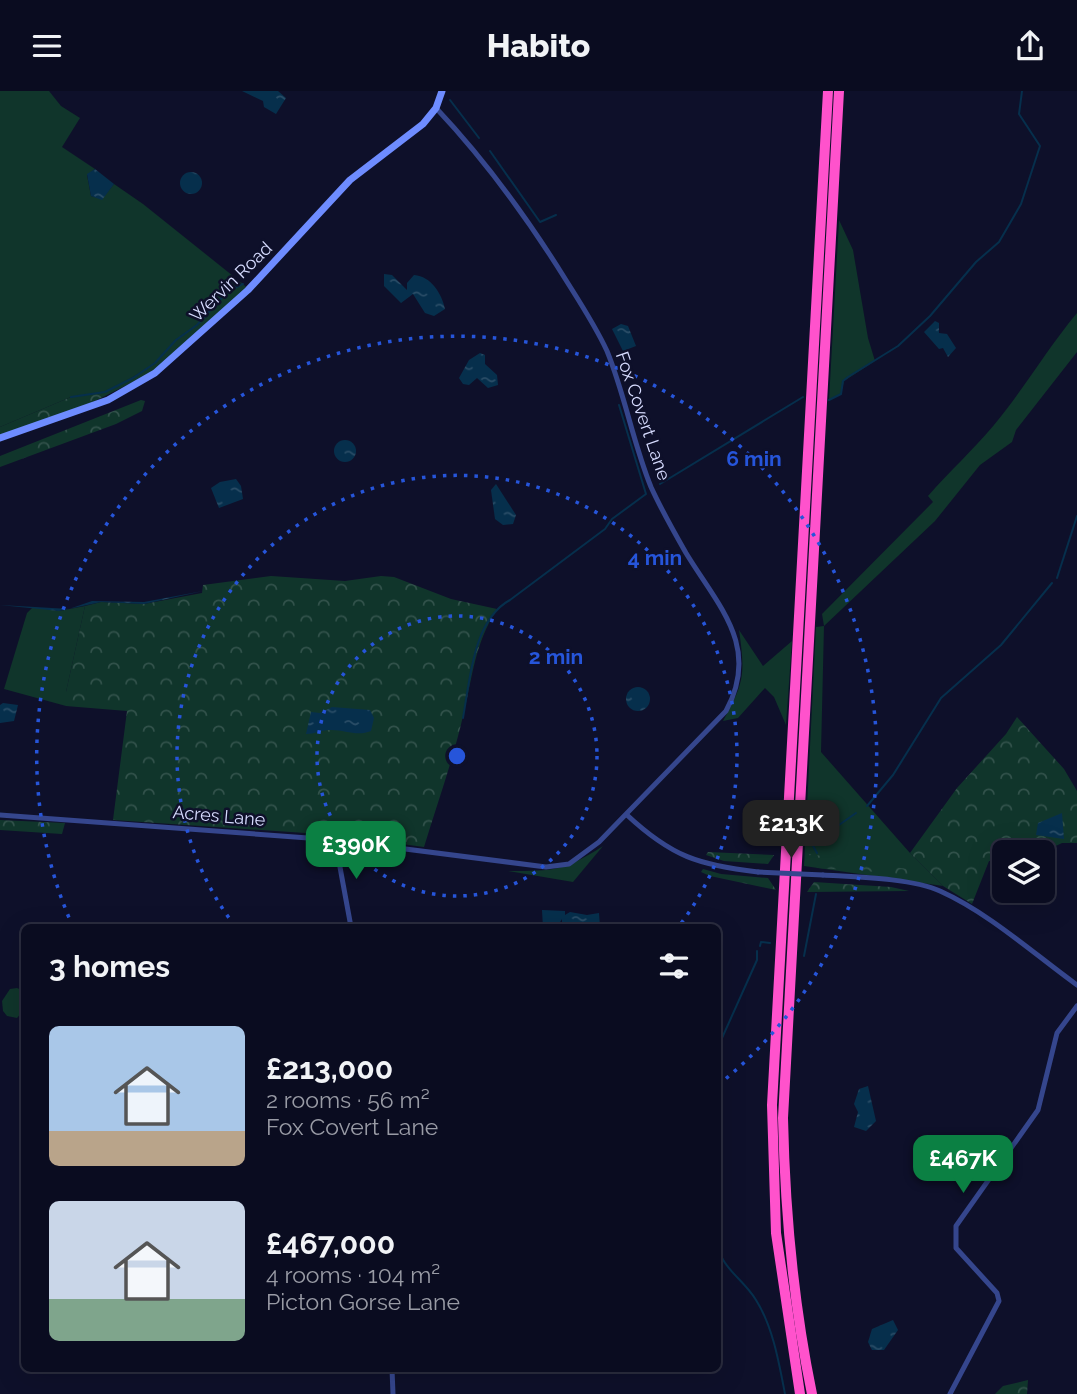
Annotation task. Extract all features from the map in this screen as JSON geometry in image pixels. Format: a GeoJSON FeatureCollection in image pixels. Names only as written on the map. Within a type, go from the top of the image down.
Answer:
{"type":"FeatureCollection","features":[{"type":"Feature","properties":{"kind":"highway"},"geometry":{"type":"LineString","coordinates":[[800,1394],[776,1233],[772,1105],[828,91]]}},
{"type":"Feature","properties":{"kind":"highway"},"geometry":{"type":"LineString","coordinates":[[813,1394],[794,1299],[785,1188],[783,1118],[839,91]]}},
{"type":"Feature","properties":{"kind":"street","name":"Wervin Road"},"geometry":{"type":"LineString","coordinates":[[0,438],[108,400],[155,373],[248,290],[350,180],[423,124],[436,108],[442,91]]}},
{"type":"Feature","properties":{"kind":"street","name":"Fox Covert Lane"},"geometry":{"type":"LineString","coordinates":[[436,108],[472,146],[524,213],[595,328],[626,404],[651,486],[685,552],[726,613],[737,638],[739,665],[736,692],[726,711],[627,815]]}},
{"type":"Feature","properties":{"kind":"street","name":"Acres Lane"},"geometry":{"type":"LineString","coordinates":[[0,815],[335,840],[546,867],[569,863],[599,842],[627,815]]}},
{"type":"Feature","properties":{"kind":"street"},"geometry":{"type":"LineString","coordinates":[[627,815],[677,854],[719,867],[758,872],[884,879],[939,890],[990,921],[1077,985]]}},
{"type":"Feature","properties":{"kind":"street"},"geometry":{"type":"LineString","coordinates":[[335,840],[350,924]]}},
{"type":"Feature","properties":{"kind":"street"},"geometry":{"type":"LineString","coordinates":[[950,1394],[999,1300],[997,1293],[956,1248],[956,1226],[1038,1110],[1057,1033],[1077,1006]]}},
{"type":"Feature","properties":{"kind":"street"},"geometry":{"type":"LineString","coordinates":[[392,1372],[393,1394]]}},
{"type":"Feature","properties":{"kind":"green space"},"geometry":{"type":"Polygon","coordinates":[[[0,91],[49,91],[61,106],[80,118],[62,147],[95,169],[87,175],[91,196],[102,199],[114,184],[243,284],[228,291],[197,325],[176,340],[155,363],[133,377],[105,392],[71,397],[0,427],[0,91]]]}},
{"type":"Feature","properties":{"kind":"green space"},"geometry":{"type":"Polygon","coordinates":[[[839,220],[853,250],[868,338],[875,361],[844,381],[841,394],[829,400],[839,220]]]}},
{"type":"Feature","properties":{"kind":"green space"},"geometry":{"type":"Polygon","coordinates":[[[243,284],[247,288],[157,370],[89,404],[0,435],[0,427],[71,397],[105,392],[133,377],[155,363],[176,340],[197,325],[228,291],[243,284]]]}},
{"type":"Feature","properties":{"kind":"green space"},"geometry":{"type":"Polygon","coordinates":[[[1077,313],[1077,352],[1016,430],[1012,442],[980,465],[935,521],[824,626],[822,614],[933,502],[928,496],[994,425],[1077,313]]]}},
{"type":"Feature","properties":{"kind":"green space"},"geometry":{"type":"Polygon","coordinates":[[[141,400],[145,401],[142,411],[116,424],[0,467],[0,456],[141,400]]]}},
{"type":"Feature","properties":{"kind":"green space"},"geometry":{"type":"Polygon","coordinates":[[[271,576],[345,581],[394,577],[451,599],[497,609],[479,648],[455,749],[424,847],[335,835],[113,820],[127,711],[66,706],[66,692],[85,606],[101,602],[144,604],[202,593],[203,585],[271,576]]]}},
{"type":"Feature","properties":{"kind":"green space"},"geometry":{"type":"Polygon","coordinates":[[[85,606],[66,692],[66,706],[4,689],[27,613],[33,607],[59,611],[85,606]]]}},
{"type":"Feature","properties":{"kind":"green space"},"geometry":{"type":"Polygon","coordinates":[[[824,626],[821,752],[910,853],[943,886],[804,866],[816,627],[824,626]]]}},
{"type":"Feature","properties":{"kind":"green space"},"geometry":{"type":"Polygon","coordinates":[[[739,630],[763,666],[792,641],[786,725],[774,697],[765,688],[738,718],[723,721],[742,677],[739,630]]]}},
{"type":"Feature","properties":{"kind":"green space"},"geometry":{"type":"Polygon","coordinates":[[[1017,717],[1064,769],[1077,791],[1077,843],[1062,843],[1055,846],[1055,840],[992,840],[992,861],[989,861],[972,904],[943,886],[910,853],[957,788],[1006,734],[1017,717]]]}},
{"type":"Feature","properties":{"kind":"green space"},"geometry":{"type":"Polygon","coordinates":[[[0,820],[65,823],[62,834],[0,830],[0,820]]]}},
{"type":"Feature","properties":{"kind":"green space"},"geometry":{"type":"Polygon","coordinates":[[[603,846],[573,882],[508,871],[558,868],[603,846]]]}},
{"type":"Feature","properties":{"kind":"green space"},"geometry":{"type":"Polygon","coordinates":[[[708,852],[774,855],[768,864],[724,861],[706,855],[708,852]]]}},
{"type":"Feature","properties":{"kind":"green space"},"geometry":{"type":"Polygon","coordinates":[[[809,854],[914,870],[912,877],[893,873],[817,868],[809,854]]]}},
{"type":"Feature","properties":{"kind":"green space"},"geometry":{"type":"Polygon","coordinates":[[[703,869],[721,874],[768,878],[776,890],[710,876],[701,872],[703,869]]]}},
{"type":"Feature","properties":{"kind":"green space"},"geometry":{"type":"Polygon","coordinates":[[[814,882],[891,887],[909,891],[807,892],[814,882]]]}},
{"type":"Feature","properties":{"kind":"green space"},"geometry":{"type":"Polygon","coordinates":[[[10,989],[21,990],[21,1013],[17,1018],[7,1016],[3,1011],[2,1001],[10,989]]]}},
{"type":"Feature","properties":{"kind":"green space"},"geometry":{"type":"Polygon","coordinates":[[[1028,1380],[1027,1394],[995,1394],[1003,1386],[1028,1380]]]}},
{"type":"Feature","properties":{"kind":"water"},"geometry":{"type":"Polygon","coordinates":[[[242,91],[278,91],[286,98],[276,114],[264,107],[263,101],[242,91]]]}},
{"type":"Feature","properties":{"kind":"water"},"geometry":{"type":"Polygon","coordinates":[[[95,169],[114,184],[102,200],[91,196],[87,174],[95,169]]]}},
{"type":"Feature","properties":{"kind":"water"},"geometry":{"type":"Polygon","coordinates":[[[191,172],[199,175],[202,183],[199,191],[191,194],[183,191],[180,183],[183,175],[191,172]]]}},
{"type":"Feature","properties":{"kind":"water"},"geometry":{"type":"Polygon","coordinates":[[[384,274],[392,275],[407,290],[407,283],[414,275],[426,279],[438,292],[445,309],[434,316],[425,313],[413,294],[401,303],[384,286],[384,274]]]}},
{"type":"Feature","properties":{"kind":"water"},"geometry":{"type":"Polygon","coordinates":[[[935,321],[939,323],[939,333],[947,334],[956,348],[948,357],[943,348],[939,349],[924,332],[935,321]]]}},
{"type":"Feature","properties":{"kind":"water"},"geometry":{"type":"Polygon","coordinates":[[[621,324],[628,326],[636,346],[623,351],[612,329],[621,324]]]}},
{"type":"Feature","properties":{"kind":"water"},"geometry":{"type":"Polygon","coordinates":[[[480,353],[485,355],[485,364],[497,375],[498,385],[488,388],[477,378],[469,385],[463,384],[459,378],[469,360],[480,353]]]}},
{"type":"Feature","properties":{"kind":"water"},"geometry":{"type":"Polygon","coordinates":[[[345,440],[353,443],[356,451],[353,459],[345,462],[337,459],[334,451],[337,443],[345,440]]]}},
{"type":"Feature","properties":{"kind":"water"},"geometry":{"type":"Polygon","coordinates":[[[236,479],[241,486],[243,499],[219,508],[211,488],[220,482],[236,479]]]}},
{"type":"Feature","properties":{"kind":"water"},"geometry":{"type":"Polygon","coordinates":[[[496,484],[516,515],[513,524],[503,525],[495,519],[491,490],[496,484]]]}},
{"type":"Feature","properties":{"kind":"water"},"geometry":{"type":"Polygon","coordinates":[[[203,591],[144,604],[101,602],[70,609],[92,601],[144,602],[203,591]]]}},
{"type":"Feature","properties":{"kind":"water"},"geometry":{"type":"Polygon","coordinates":[[[0,605],[68,609],[59,611],[0,605]]]}},
{"type":"Feature","properties":{"kind":"water"},"geometry":{"type":"Polygon","coordinates":[[[638,687],[646,691],[650,699],[646,707],[638,711],[630,707],[626,699],[630,691],[638,687]]]}},
{"type":"Feature","properties":{"kind":"water"},"geometry":{"type":"Polygon","coordinates":[[[0,705],[18,705],[14,721],[0,723],[0,705]]]}},
{"type":"Feature","properties":{"kind":"water"},"geometry":{"type":"Polygon","coordinates":[[[332,707],[370,710],[374,718],[371,731],[360,733],[329,730],[306,734],[311,712],[320,713],[332,707]]]}},
{"type":"Feature","properties":{"kind":"water"},"geometry":{"type":"Polygon","coordinates":[[[1062,813],[1064,839],[1036,835],[1038,823],[1062,813]]]}},
{"type":"Feature","properties":{"kind":"water"},"geometry":{"type":"Polygon","coordinates":[[[542,910],[565,911],[565,915],[570,912],[587,915],[599,913],[600,924],[562,924],[562,919],[559,924],[543,924],[542,910]]]}},
{"type":"Feature","properties":{"kind":"water"},"geometry":{"type":"Polygon","coordinates":[[[868,1086],[876,1121],[866,1131],[854,1127],[858,1112],[854,1104],[859,1089],[868,1086]]]}},
{"type":"Feature","properties":{"kind":"water"},"geometry":{"type":"Polygon","coordinates":[[[893,1320],[898,1330],[884,1350],[872,1350],[868,1342],[872,1329],[893,1320]]]}},
{"type":"Feature","properties":{"kind":"waterway"},"geometry":{"type":"LineString","coordinates":[[829,400],[841,394],[843,381],[848,377],[898,346],[930,316],[976,262],[999,242],[1021,204],[1040,146],[1019,114],[1022,91]]}},
{"type":"Feature","properties":{"kind":"waterway"},"geometry":{"type":"LineString","coordinates":[[450,100],[479,138]]}},
{"type":"Feature","properties":{"kind":"waterway"},"geometry":{"type":"LineString","coordinates":[[490,151],[540,222],[556,215]]}},
{"type":"Feature","properties":{"kind":"waterway"},"geometry":{"type":"LineString","coordinates":[[71,397],[105,392],[133,378],[155,363],[176,340],[197,325],[228,291],[243,284]]}},
{"type":"Feature","properties":{"kind":"waterway"},"geometry":{"type":"LineString","coordinates":[[660,484],[803,397]]}},
{"type":"Feature","properties":{"kind":"waterway"},"geometry":{"type":"LineString","coordinates":[[463,718],[475,652],[488,622],[498,609],[605,529],[612,519],[646,494],[619,405]]}},
{"type":"Feature","properties":{"kind":"waterway"},"geometry":{"type":"LineString","coordinates":[[1057,578],[1077,516]]}},
{"type":"Feature","properties":{"kind":"waterway"},"geometry":{"type":"LineString","coordinates":[[867,806],[893,775],[941,698],[1001,645],[1052,583]]}},
{"type":"Feature","properties":{"kind":"waterway"},"geometry":{"type":"LineString","coordinates":[[817,853],[812,844],[856,813]]}},
{"type":"Feature","properties":{"kind":"waterway"},"geometry":{"type":"LineString","coordinates":[[804,956],[816,894]]}},
{"type":"Feature","properties":{"kind":"waterway"},"geometry":{"type":"LineString","coordinates":[[760,946],[761,942],[770,943]]}},
{"type":"Feature","properties":{"kind":"waterway"},"geometry":{"type":"LineString","coordinates":[[721,1040],[757,960],[757,951]]}},
{"type":"Feature","properties":{"kind":"waterway"},"geometry":{"type":"LineString","coordinates":[[721,1256],[762,1311],[775,1345],[785,1394]]}}]}
